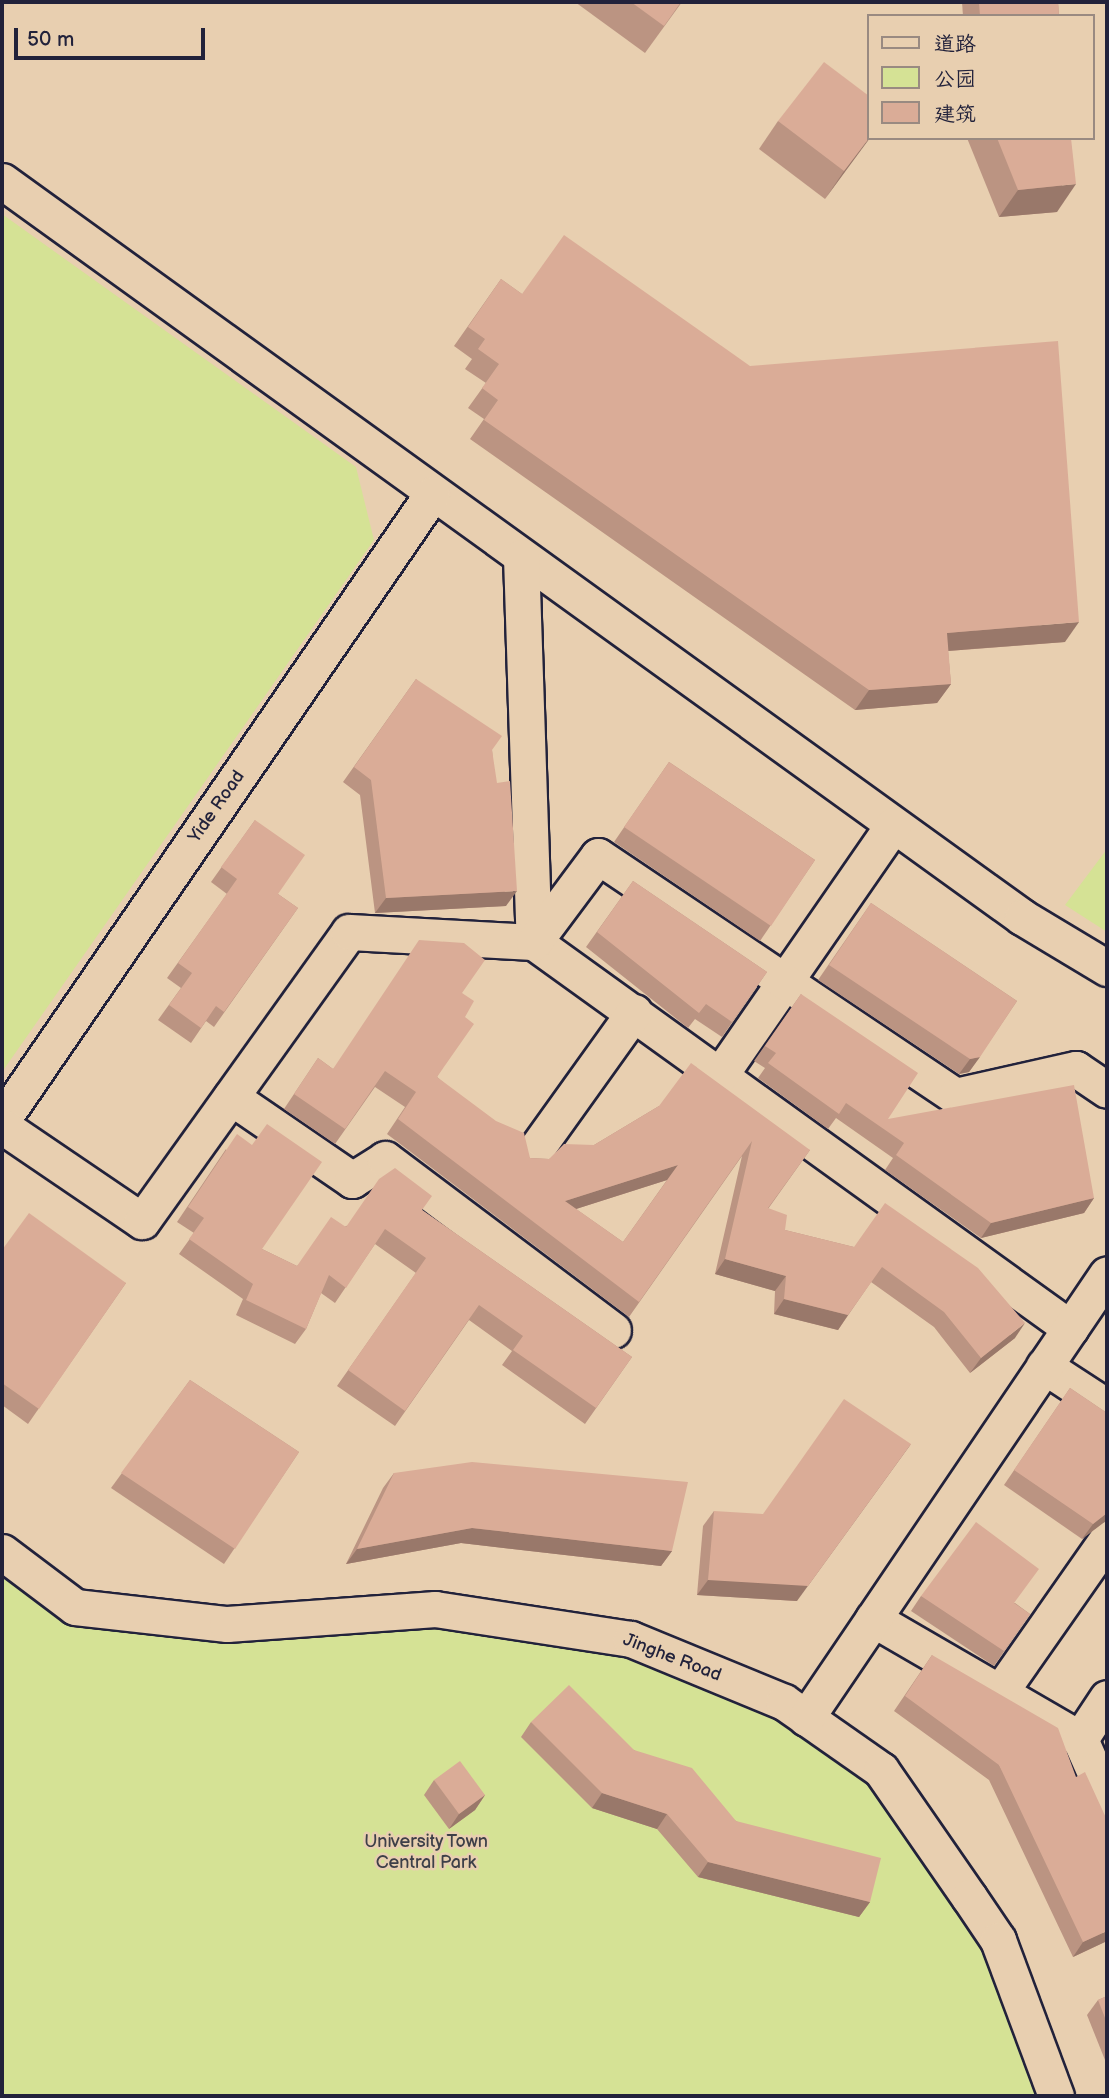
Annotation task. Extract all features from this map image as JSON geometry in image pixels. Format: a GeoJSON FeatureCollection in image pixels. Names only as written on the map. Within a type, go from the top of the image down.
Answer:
{"type":"FeatureCollection","features":[{"type":"Feature","properties":{"kind":"street"},"geometry":{"type":"LineString","coordinates":[[2,181],[432,495],[1021,917],[1107,968]]}},
{"type":"Feature","properties":{"kind":"street","name":"Yide Road"},"geometry":{"type":"LineString","coordinates":[[2,1120],[432,495]]}},
{"type":"Feature","properties":{"kind":"street"},"geometry":{"type":"LineString","coordinates":[[522,557],[534,942]]}},
{"type":"Feature","properties":{"kind":"street"},"geometry":{"type":"LineString","coordinates":[[720,1075],[893,825]]}},
{"type":"Feature","properties":{"kind":"street"},"geometry":{"type":"LineString","coordinates":[[534,942],[598,856],[955,1096],[1076,1069],[1107,1090]]}},
{"type":"Feature","properties":{"kind":"street"},"geometry":{"type":"LineString","coordinates":[[2,1126],[142,1221],[349,932],[534,942],[1070,1328]]}},
{"type":"Feature","properties":{"kind":"street"},"geometry":{"type":"LineString","coordinates":[[531,1156],[634,1012]]}},
{"type":"Feature","properties":{"kind":"street"},"geometry":{"type":"LineString","coordinates":[[231,1097],[352,1180],[385,1159],[485,1219],[511,1257],[613,1330]]}},
{"type":"Feature","properties":{"kind":"street"},"geometry":{"type":"LineString","coordinates":[[806,1718],[1107,1273]]}},
{"type":"Feature","properties":{"kind":"street"},"geometry":{"type":"LineString","coordinates":[[1044,1366],[1107,1407]]}},
{"type":"Feature","properties":{"kind":"street"},"geometry":{"type":"LineString","coordinates":[[1000,1692],[1107,1539]]}},
{"type":"Feature","properties":{"kind":"street","name":"Jinghe Road"},"geometry":{"type":"LineString","coordinates":[[2,1552],[75,1607],[227,1624],[435,1609],[631,1639],[784,1702],[881,1770],[998,1940],[1055,2096]]}},
{"type":"Feature","properties":{"kind":"street"},"geometry":{"type":"LineString","coordinates":[[873,1619],[1080,1739],[1107,1800]]}},
{"type":"Feature","properties":{"kind":"street"},"geometry":{"type":"LineString","coordinates":[[1080,1739],[1107,1698]]}},
{"type":"Feature","properties":{"kind":"green space"},"geometry":{"type":"Polygon","coordinates":[[[2,214],[356,467],[374,540],[2,1072],[2,214]]]}},
{"type":"Feature","properties":{"kind":"green space"},"geometry":{"type":"Polygon","coordinates":[[[1107,849],[1107,932],[1065,905],[1107,849]]]}},
{"type":"Feature","properties":{"kind":"green space","name":"University Town Central Park"},"geometry":{"type":"Polygon","coordinates":[[[2,1553],[75,1607],[435,1609],[631,1639],[881,1770],[969,1897],[1056,2096],[2,2096],[2,1553]]]}},
{"type":"Feature","properties":{"kind":"building"},"geometry":{"type":"Polygon","coordinates":[[[631,2],[681,2],[664,26],[631,2]]]}},
{"type":"Feature","properties":{"kind":"building"},"geometry":{"type":"Polygon","coordinates":[[[1058,2],[1059,14],[980,14],[979,3],[1058,2]]]}},
{"type":"Feature","properties":{"kind":"building"},"geometry":{"type":"Polygon","coordinates":[[[824,62],[867,94],[867,140],[844,171],[778,121],[824,62]]]}},
{"type":"Feature","properties":{"kind":"building"},"geometry":{"type":"Polygon","coordinates":[[[998,140],[1071,140],[1076,184],[1018,190],[998,140]]]}},
{"type":"Feature","properties":{"kind":"building"},"geometry":{"type":"Polygon","coordinates":[[[564,235],[750,366],[1058,341],[1079,622],[947,633],[951,684],[869,690],[484,420],[498,400],[482,388],[499,364],[478,349],[485,339],[468,327],[501,279],[522,294],[564,235]]]}},
{"type":"Feature","properties":{"kind":"building"},"geometry":{"type":"Polygon","coordinates":[[[416,679],[502,736],[492,750],[497,783],[510,781],[517,891],[386,898],[371,780],[354,767],[416,679]]]}},
{"type":"Feature","properties":{"kind":"building"},"geometry":{"type":"Polygon","coordinates":[[[669,762],[815,860],[771,926],[624,827],[669,762]]]}},
{"type":"Feature","properties":{"kind":"building"},"geometry":{"type":"Polygon","coordinates":[[[255,820],[305,855],[278,894],[298,908],[224,1012],[216,1006],[201,1028],[169,1005],[192,973],[178,963],[237,879],[221,867],[255,820]]]}},
{"type":"Feature","properties":{"kind":"building"},"geometry":{"type":"Polygon","coordinates":[[[633,881],[767,972],[732,1022],[706,1004],[699,1013],[597,932],[633,881]]]}},
{"type":"Feature","properties":{"kind":"building"},"geometry":{"type":"Polygon","coordinates":[[[871,903],[1017,1001],[980,1057],[970,1059],[829,965],[871,903]]]}},
{"type":"Feature","properties":{"kind":"building"},"geometry":{"type":"Polygon","coordinates":[[[419,940],[464,943],[485,960],[462,993],[474,1001],[465,1017],[474,1024],[437,1077],[496,1121],[524,1133],[530,1158],[549,1159],[564,1144],[594,1145],[659,1106],[691,1063],[810,1150],[768,1208],[787,1215],[785,1230],[854,1247],[885,1203],[978,1268],[1025,1323],[981,1358],[944,1312],[882,1267],[848,1315],[784,1299],[786,1276],[725,1259],[752,1141],[639,1302],[398,1119],[416,1092],[385,1071],[345,1129],[294,1094],[318,1058],[333,1069],[419,940]],[[678,1165],[565,1201],[623,1242],[678,1165]]]}},
{"type":"Feature","properties":{"kind":"building"},"geometry":{"type":"Polygon","coordinates":[[[801,994],[918,1073],[888,1119],[1074,1085],[1094,1198],[991,1223],[896,1155],[904,1143],[846,1103],[839,1114],[768,1063],[776,1053],[765,1046],[801,994]]]}},
{"type":"Feature","properties":{"kind":"building"},"geometry":{"type":"Polygon","coordinates":[[[267,1124],[322,1162],[262,1249],[297,1266],[331,1217],[346,1227],[379,1179],[395,1168],[432,1196],[422,1210],[632,1357],[596,1408],[513,1350],[523,1336],[479,1305],[405,1411],[348,1370],[426,1258],[385,1229],[346,1288],[329,1275],[306,1329],[246,1300],[253,1284],[189,1239],[204,1218],[188,1207],[237,1134],[252,1145],[267,1124]]]}},
{"type":"Feature","properties":{"kind":"building"},"geometry":{"type":"Polygon","coordinates":[[[29,1213],[126,1283],[39,1409],[2,1383],[2,1250],[29,1213]]]}},
{"type":"Feature","properties":{"kind":"building"},"geometry":{"type":"Polygon","coordinates":[[[190,1380],[299,1452],[235,1549],[121,1473],[190,1380]]]}},
{"type":"Feature","properties":{"kind":"building"},"geometry":{"type":"Polygon","coordinates":[[[1070,1388],[1107,1413],[1107,1513],[1093,1524],[1014,1470],[1070,1388]]]}},
{"type":"Feature","properties":{"kind":"building"},"geometry":{"type":"Polygon","coordinates":[[[844,1399],[911,1444],[808,1586],[708,1580],[714,1511],[763,1514],[844,1399]]]}},
{"type":"Feature","properties":{"kind":"building"},"geometry":{"type":"Polygon","coordinates":[[[472,1462],[688,1482],[672,1551],[472,1528],[357,1549],[394,1473],[472,1462]]]}},
{"type":"Feature","properties":{"kind":"building"},"geometry":{"type":"Polygon","coordinates":[[[976,1522],[1039,1569],[1014,1603],[1030,1614],[1004,1651],[921,1596],[976,1522]]]}},
{"type":"Feature","properties":{"kind":"building"},"geometry":{"type":"Polygon","coordinates":[[[932,1655],[1058,1728],[1076,1777],[1085,1772],[1107,1820],[1107,1931],[1083,1942],[999,1765],[905,1696],[932,1655]]]}},
{"type":"Feature","properties":{"kind":"building"},"geometry":{"type":"Polygon","coordinates":[[[569,1685],[634,1750],[692,1768],[736,1821],[881,1858],[870,1902],[708,1862],[667,1814],[602,1793],[531,1722],[569,1685]]]}},
{"type":"Feature","properties":{"kind":"building"},"geometry":{"type":"Polygon","coordinates":[[[460,1761],[485,1795],[459,1814],[434,1780],[460,1761]]]}},
{"type":"Feature","properties":{"kind":"building"},"geometry":{"type":"Polygon","coordinates":[[[1107,1996],[1107,2023],[1098,2000],[1107,1996]]]}}]}
